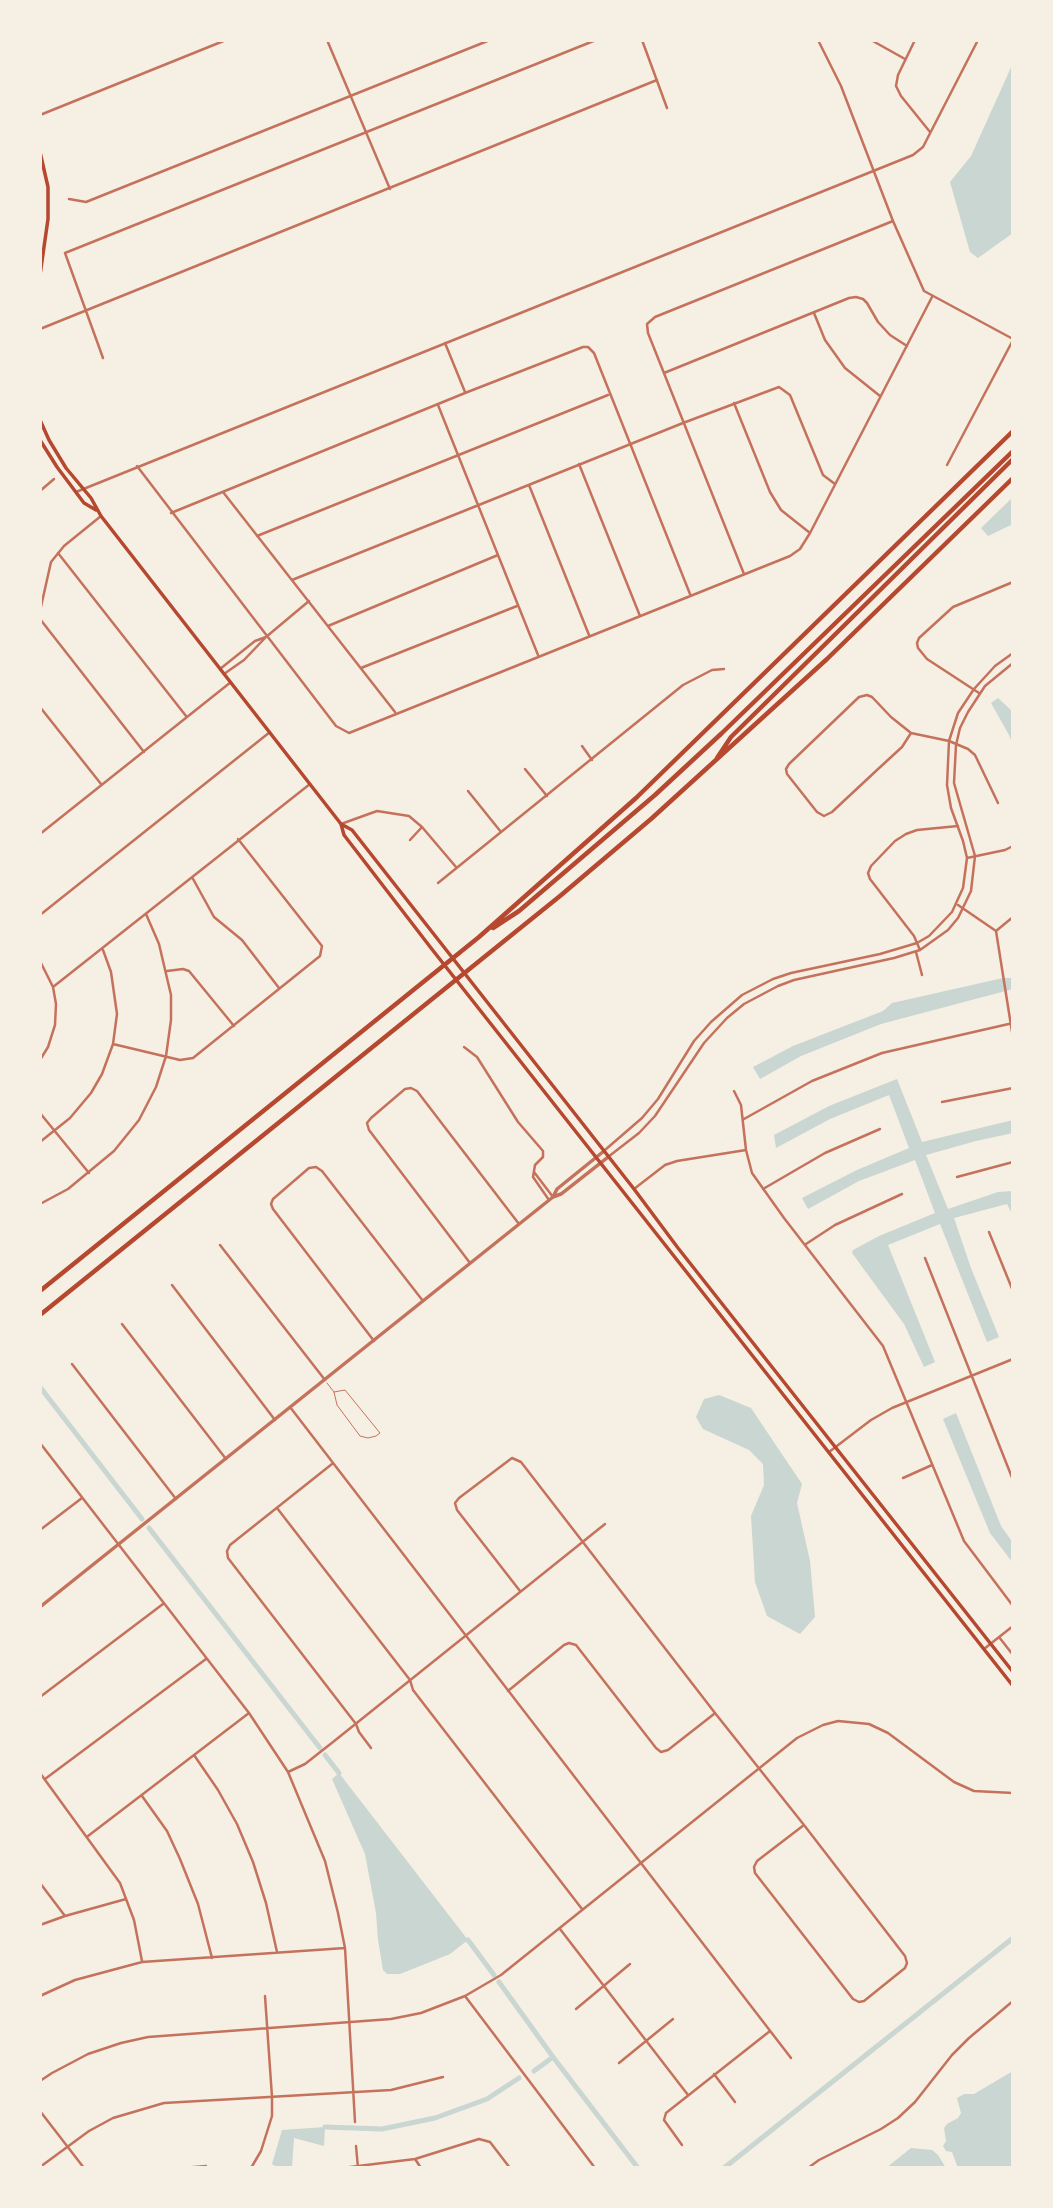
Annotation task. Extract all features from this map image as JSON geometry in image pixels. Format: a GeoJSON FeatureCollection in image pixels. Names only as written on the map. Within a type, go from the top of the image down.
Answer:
{"type":"FeatureCollection","features":[{"type":"Feature","properties":{"kind":"highway"},"geometry":{"type":"LineString","coordinates":[[40,1291],[479,937],[636,798],[1013,431]]}},
{"type":"Feature","properties":{"kind":"highway"},"geometry":{"type":"LineString","coordinates":[[479,937],[519,911],[684,768],[1013,451]]}},
{"type":"Feature","properties":{"kind":"highway"},"geometry":{"type":"LineString","coordinates":[[713,764],[731,737],[1013,459]]}},
{"type":"Feature","properties":{"kind":"highway"},"geometry":{"type":"LineString","coordinates":[[40,1315],[560,896],[713,764],[827,659],[1013,478]]}},
{"type":"Feature","properties":{"kind":"main road"},"geometry":{"type":"LineString","coordinates":[[40,152],[48,187],[48,219],[40,275]]}},
{"type":"Feature","properties":{"kind":"main road"},"geometry":{"type":"LineString","coordinates":[[40,187],[40,229]]}},
{"type":"Feature","properties":{"kind":"main road"},"geometry":{"type":"LineString","coordinates":[[40,420],[66,468],[97,512]]}},
{"type":"Feature","properties":{"kind":"main road"},"geometry":{"type":"LineString","coordinates":[[40,440],[76,492],[101,516],[310,783],[341,824],[344,835],[431,948],[1013,1686]]}},
{"type":"Feature","properties":{"kind":"main road"},"geometry":{"type":"LineString","coordinates":[[341,824],[352,830],[1013,1672]]}},
{"type":"Feature","properties":{"kind":"street"},"geometry":{"type":"LineString","coordinates":[[40,115],[226,40]]}},
{"type":"Feature","properties":{"kind":"street"},"geometry":{"type":"LineString","coordinates":[[327,40],[390,188]]}},
{"type":"Feature","properties":{"kind":"street"},"geometry":{"type":"LineString","coordinates":[[69,200],[86,202],[490,40]]}},
{"type":"Feature","properties":{"kind":"street"},"geometry":{"type":"LineString","coordinates":[[103,358],[65,253],[596,40]]}},
{"type":"Feature","properties":{"kind":"street"},"geometry":{"type":"LineString","coordinates":[[642,40],[667,108]]}},
{"type":"Feature","properties":{"kind":"street"},"geometry":{"type":"LineString","coordinates":[[818,40],[841,86],[919,284],[932,297],[1013,339],[947,465]]}},
{"type":"Feature","properties":{"kind":"street"},"geometry":{"type":"LineString","coordinates":[[872,40],[905,59]]}},
{"type":"Feature","properties":{"kind":"street"},"geometry":{"type":"LineString","coordinates":[[915,40],[896,86],[930,132]]}},
{"type":"Feature","properties":{"kind":"street"},"geometry":{"type":"LineString","coordinates":[[76,492],[917,153],[923,147],[978,40]]}},
{"type":"Feature","properties":{"kind":"street"},"geometry":{"type":"LineString","coordinates":[[40,329],[657,80]]}},
{"type":"Feature","properties":{"kind":"street"},"geometry":{"type":"LineString","coordinates":[[744,574],[648,333],[647,324],[655,317],[893,221]]}},
{"type":"Feature","properties":{"kind":"street"},"geometry":{"type":"LineString","coordinates":[[137,466],[170,513],[336,726],[349,733],[790,556],[800,549],[932,297]]}},
{"type":"Feature","properties":{"kind":"street"},"geometry":{"type":"LineString","coordinates":[[664,373],[849,298],[863,299],[878,323],[907,346]]}},
{"type":"Feature","properties":{"kind":"street"},"geometry":{"type":"LineString","coordinates":[[814,313],[825,340],[845,368],[881,396]]}},
{"type":"Feature","properties":{"kind":"street"},"geometry":{"type":"LineString","coordinates":[[445,343],[465,393]]}},
{"type":"Feature","properties":{"kind":"street"},"geometry":{"type":"LineString","coordinates":[[170,513],[465,393],[588,347],[594,353],[691,596]]}},
{"type":"Feature","properties":{"kind":"street"},"geometry":{"type":"LineString","coordinates":[[292,580],[579,464],[779,387],[790,395],[823,475],[835,484]]}},
{"type":"Feature","properties":{"kind":"street"},"geometry":{"type":"LineString","coordinates":[[257,536],[609,394]]}},
{"type":"Feature","properties":{"kind":"street"},"geometry":{"type":"LineString","coordinates":[[734,403],[770,492],[781,510],[810,533]]}},
{"type":"Feature","properties":{"kind":"street"},"geometry":{"type":"LineString","coordinates":[[438,405],[539,657]]}},
{"type":"Feature","properties":{"kind":"street"},"geometry":{"type":"LineString","coordinates":[[579,464],[640,616]]}},
{"type":"Feature","properties":{"kind":"street"},"geometry":{"type":"LineString","coordinates":[[40,491],[54,479]]}},
{"type":"Feature","properties":{"kind":"street"},"geometry":{"type":"LineString","coordinates":[[528,485],[589,636]]}},
{"type":"Feature","properties":{"kind":"street"},"geometry":{"type":"LineString","coordinates":[[223,492],[396,713]]}},
{"type":"Feature","properties":{"kind":"street"},"geometry":{"type":"LineString","coordinates":[[40,611],[51,562],[101,516]]}},
{"type":"Feature","properties":{"kind":"street"},"geometry":{"type":"LineString","coordinates":[[58,553],[187,717]]}},
{"type":"Feature","properties":{"kind":"street"},"geometry":{"type":"LineString","coordinates":[[328,626],[498,555]]}},
{"type":"Feature","properties":{"kind":"street"},"geometry":{"type":"LineString","coordinates":[[979,693],[927,659],[917,643],[919,638],[953,607],[1013,583]]}},
{"type":"Feature","properties":{"kind":"street"},"geometry":{"type":"LineString","coordinates":[[224,674],[244,660],[266,637],[309,601]]}},
{"type":"Feature","properties":{"kind":"street"},"geometry":{"type":"LineString","coordinates":[[361,668],[519,606]]}},
{"type":"Feature","properties":{"kind":"street"},"geometry":{"type":"LineString","coordinates":[[40,619],[144,752]]}},
{"type":"Feature","properties":{"kind":"street"},"geometry":{"type":"LineString","coordinates":[[220,669],[256,641],[266,637]]}},
{"type":"Feature","properties":{"kind":"street"},"geometry":{"type":"LineString","coordinates":[[551,1199],[557,1189],[642,1118],[694,1041],[742,995],[773,978],[918,943],[943,923],[957,904],[963,888],[967,858],[951,808],[947,785],[949,741],[958,713],[974,689],[995,666],[1012,654]]}},
{"type":"Feature","properties":{"kind":"street"},"geometry":{"type":"LineString","coordinates":[[40,1607],[519,1224],[639,1133],[655,1116],[704,1043],[744,1004],[794,980],[918,951],[947,930],[964,907],[971,891],[975,856],[954,783],[956,745],[960,728],[979,693],[989,681],[1013,663]]}},
{"type":"Feature","properties":{"kind":"street"},"geometry":{"type":"LineString","coordinates":[[438,883],[689,681],[712,670],[724,669]]}},
{"type":"Feature","properties":{"kind":"street"},"geometry":{"type":"LineString","coordinates":[[40,834],[231,682]]}},
{"type":"Feature","properties":{"kind":"street"},"geometry":{"type":"LineString","coordinates":[[911,733],[902,747],[832,812],[824,816],[817,812],[786,769],[859,697],[867,695],[872,696],[891,717],[911,733],[949,741],[968,749],[975,755],[998,803]]}},
{"type":"Feature","properties":{"kind":"street"},"geometry":{"type":"LineString","coordinates":[[40,707],[102,785]]}},
{"type":"Feature","properties":{"kind":"street"},"geometry":{"type":"LineString","coordinates":[[40,915],[270,732]]}},
{"type":"Feature","properties":{"kind":"street"},"geometry":{"type":"LineString","coordinates":[[582,746],[592,760]]}},
{"type":"Feature","properties":{"kind":"street"},"geometry":{"type":"LineString","coordinates":[[525,769],[547,796]]}},
{"type":"Feature","properties":{"kind":"street"},"geometry":{"type":"LineString","coordinates":[[53,987],[310,783]]}},
{"type":"Feature","properties":{"kind":"street"},"geometry":{"type":"LineString","coordinates":[[468,791],[501,832]]}},
{"type":"Feature","properties":{"kind":"street"},"geometry":{"type":"LineString","coordinates":[[341,824],[377,811],[409,816],[457,867]]}},
{"type":"Feature","properties":{"kind":"street"},"geometry":{"type":"LineString","coordinates":[[922,975],[918,943],[868,873],[871,866],[895,841],[906,834],[917,830],[958,826]]}},
{"type":"Feature","properties":{"kind":"street"},"geometry":{"type":"LineString","coordinates":[[410,840],[422,827]]}},
{"type":"Feature","properties":{"kind":"street"},"geometry":{"type":"LineString","coordinates":[[113,1044],[180,1060],[193,1058],[320,956],[322,946],[238,839]]}},
{"type":"Feature","properties":{"kind":"street"},"geometry":{"type":"LineString","coordinates":[[967,858],[1013,846]]}},
{"type":"Feature","properties":{"kind":"street"},"geometry":{"type":"LineString","coordinates":[[192,877],[214,917],[242,940],[279,988]]}},
{"type":"Feature","properties":{"kind":"street"},"geometry":{"type":"LineString","coordinates":[[957,904],[996,931],[1013,1038]]}},
{"type":"Feature","properties":{"kind":"street"},"geometry":{"type":"LineString","coordinates":[[40,1204],[68,1189],[114,1151],[139,1119],[156,1087],[166,1056],[171,995],[159,944],[146,914]]}},
{"type":"Feature","properties":{"kind":"street"},"geometry":{"type":"LineString","coordinates":[[996,931],[1013,917]]}},
{"type":"Feature","properties":{"kind":"street"},"geometry":{"type":"LineString","coordinates":[[40,1142],[70,1118],[91,1093],[102,1074],[113,1044],[116,1001],[111,972],[102,949]]}},
{"type":"Feature","properties":{"kind":"street"},"geometry":{"type":"LineString","coordinates":[[40,961],[53,987],[56,1004],[55,1025],[48,1048],[40,1060]]}},
{"type":"Feature","properties":{"kind":"street"},"geometry":{"type":"LineString","coordinates":[[167,971],[189,971],[234,1026]]}},
{"type":"Feature","properties":{"kind":"street"},"geometry":{"type":"LineString","coordinates":[[744,1119],[812,1081],[882,1053],[1011,1023]]}},
{"type":"Feature","properties":{"kind":"street"},"geometry":{"type":"LineString","coordinates":[[464,1046],[477,1057],[519,1122],[543,1151],[543,1157],[535,1166],[534,1172],[551,1199]]}},
{"type":"Feature","properties":{"kind":"street"},"geometry":{"type":"LineString","coordinates":[[942,1102],[1013,1088]]}},
{"type":"Feature","properties":{"kind":"street"},"geometry":{"type":"LineString","coordinates":[[470,1263],[369,1130],[367,1123],[405,1089],[417,1091],[519,1224]]}},
{"type":"Feature","properties":{"kind":"street"},"geometry":{"type":"LineString","coordinates":[[733,1091],[741,1105],[746,1150],[752,1173],[876,1335],[907,1402],[964,1541],[1013,1606]]}},
{"type":"Feature","properties":{"kind":"street"},"geometry":{"type":"LineString","coordinates":[[40,1113],[89,1173]]}},
{"type":"Feature","properties":{"kind":"street"},"geometry":{"type":"LineString","coordinates":[[763,1189],[825,1153],[880,1129]]}},
{"type":"Feature","properties":{"kind":"street"},"geometry":{"type":"LineString","coordinates":[[634,1189],[665,1165],[746,1150]]}},
{"type":"Feature","properties":{"kind":"street"},"geometry":{"type":"LineString","coordinates":[[957,1177],[1013,1162]]}},
{"type":"Feature","properties":{"kind":"street"},"geometry":{"type":"LineString","coordinates":[[374,1341],[271,1204],[273,1199],[309,1168],[316,1167],[330,1181],[423,1301]]}},
{"type":"Feature","properties":{"kind":"street"},"geometry":{"type":"LineString","coordinates":[[806,1244],[835,1225],[902,1194]]}},
{"type":"Feature","properties":{"kind":"street"},"geometry":{"type":"LineString","coordinates":[[989,1232],[1013,1292]]}},
{"type":"Feature","properties":{"kind":"street"},"geometry":{"type":"LineString","coordinates":[[220,1244],[325,1380]]}},
{"type":"Feature","properties":{"kind":"street"},"geometry":{"type":"LineString","coordinates":[[925,1258],[1013,1480]]}},
{"type":"Feature","properties":{"kind":"street"},"geometry":{"type":"LineString","coordinates":[[172,1285],[275,1420]]}},
{"type":"Feature","properties":{"kind":"street"},"geometry":{"type":"LineString","coordinates":[[122,1324],[226,1459]]}},
{"type":"Feature","properties":{"kind":"street"},"geometry":{"type":"LineString","coordinates":[[830,1452],[871,1420],[907,1402],[1013,1359]]}},
{"type":"Feature","properties":{"kind":"street"},"geometry":{"type":"LineString","coordinates":[[72,1364],[176,1499]]}},
{"type":"Feature","properties":{"kind":"street"},"geometry":{"type":"LineString","coordinates":[[290,1408],[791,2058]]}},
{"type":"Feature","properties":{"kind":"street"},"geometry":{"type":"LineString","coordinates":[[40,1443],[249,1713],[288,1772],[325,1861],[345,1948],[355,2122]]}},
{"type":"Feature","properties":{"kind":"street"},"geometry":{"type":"LineString","coordinates":[[520,1591],[457,1510],[455,1503],[512,1458],[521,1462],[582,1542],[804,1825],[905,1956],[905,1968],[864,2001],[853,1999],[755,1873],[757,1861],[804,1825]]}},
{"type":"Feature","properties":{"kind":"street"},"geometry":{"type":"LineString","coordinates":[[332,1464],[230,1545],[227,1551],[228,1558],[356,1724],[371,1748]]}},
{"type":"Feature","properties":{"kind":"street"},"geometry":{"type":"LineString","coordinates":[[903,1478],[932,1465]]}},
{"type":"Feature","properties":{"kind":"street"},"geometry":{"type":"LineString","coordinates":[[40,1530],[83,1498]]}},
{"type":"Feature","properties":{"kind":"street"},"geometry":{"type":"LineString","coordinates":[[277,1508],[582,1910]]}},
{"type":"Feature","properties":{"kind":"street"},"geometry":{"type":"LineString","coordinates":[[288,1772],[305,1764],[605,1524]]}},
{"type":"Feature","properties":{"kind":"street"},"geometry":{"type":"LineString","coordinates":[[40,1697],[164,1604]]}},
{"type":"Feature","properties":{"kind":"street"},"geometry":{"type":"LineString","coordinates":[[984,1649],[1013,1626]]}},
{"type":"Feature","properties":{"kind":"street"},"geometry":{"type":"LineString","coordinates":[[999,1637],[1013,1655]]}},
{"type":"Feature","properties":{"kind":"street"},"geometry":{"type":"LineString","coordinates":[[508,1690],[569,1643],[576,1645],[661,1752],[668,1751],[715,1713]]}},
{"type":"Feature","properties":{"kind":"street"},"geometry":{"type":"LineString","coordinates":[[45,1779],[206,1659]]}},
{"type":"Feature","properties":{"kind":"street"},"geometry":{"type":"LineString","coordinates":[[88,1836],[249,1713]]}},
{"type":"Feature","properties":{"kind":"street"},"geometry":{"type":"LineString","coordinates":[[40,2081],[88,2054],[148,2037],[350,2023],[421,2013],[465,1996],[501,1975],[808,1731],[838,1721],[869,1724],[888,1733],[954,1782],[974,1791],[1013,1793]]}},
{"type":"Feature","properties":{"kind":"street"},"geometry":{"type":"LineString","coordinates":[[194,1755],[225,1802],[253,1862],[277,1952]]}},
{"type":"Feature","properties":{"kind":"street"},"geometry":{"type":"LineString","coordinates":[[40,1773],[120,1883],[136,1928],[142,1962]]}},
{"type":"Feature","properties":{"kind":"street"},"geometry":{"type":"LineString","coordinates":[[142,1796],[167,1831],[180,1859],[198,1904],[212,1958]]}},
{"type":"Feature","properties":{"kind":"street"},"geometry":{"type":"LineString","coordinates":[[40,1883],[65,1916]]}},
{"type":"Feature","properties":{"kind":"street"},"geometry":{"type":"LineString","coordinates":[[40,1925],[126,1899]]}},
{"type":"Feature","properties":{"kind":"street"},"geometry":{"type":"LineString","coordinates":[[559,1929],[688,2095]]}},
{"type":"Feature","properties":{"kind":"street"},"geometry":{"type":"LineString","coordinates":[[40,1996],[75,1980],[142,1962],[345,1948]]}},
{"type":"Feature","properties":{"kind":"street"},"geometry":{"type":"LineString","coordinates":[[576,2009],[630,1964]]}},
{"type":"Feature","properties":{"kind":"street"},"geometry":{"type":"LineString","coordinates":[[251,2168],[268,2134],[272,2116],[265,1996]]}},
{"type":"Feature","properties":{"kind":"street"},"geometry":{"type":"LineString","coordinates":[[465,1996],[596,2168]]}},
{"type":"Feature","properties":{"kind":"street"},"geometry":{"type":"LineString","coordinates":[[808,2168],[898,2118],[915,2102],[952,2055],[1013,2001]]}},
{"type":"Feature","properties":{"kind":"street"},"geometry":{"type":"LineString","coordinates":[[619,2063],[673,2019]]}},
{"type":"Feature","properties":{"kind":"street"},"geometry":{"type":"LineString","coordinates":[[681,2145],[663,2120],[666,2113],[770,2031]]}},
{"type":"Feature","properties":{"kind":"street"},"geometry":{"type":"LineString","coordinates":[[714,2074],[735,2102]]}},
{"type":"Feature","properties":{"kind":"street"},"geometry":{"type":"LineString","coordinates":[[40,2167],[89,2131],[113,2118],[164,2103],[353,2093],[401,2088],[443,2077]]}},
{"type":"Feature","properties":{"kind":"street"},"geometry":{"type":"LineString","coordinates":[[40,2111],[84,2168]]}},
{"type":"Feature","properties":{"kind":"street"},"geometry":{"type":"LineString","coordinates":[[342,2168],[415,2160],[479,2139],[490,2142],[510,2168]]}},
{"type":"Feature","properties":{"kind":"street"},"geometry":{"type":"LineString","coordinates":[[356,2146],[357,2167]]}},
{"type":"Feature","properties":{"kind":"street"},"geometry":{"type":"LineString","coordinates":[[415,2160],[421,2168]]}},
{"type":"Feature","properties":{"kind":"street"},"geometry":{"type":"LineString","coordinates":[[182,2168],[206,2166]]}},
{"type":"Feature","properties":{"kind":"lane"},"geometry":{"type":"LineString","coordinates":[[325,1380],[334,1392],[337,1405],[360,1436],[368,1438],[380,1433],[345,1390],[334,1392]]}},
{"type":"Feature","properties":{"kind":"shaded area"},"geometry":{"type":"Polygon","coordinates":[[[1013,63],[1013,233],[978,258],[970,252],[950,182],[971,156],[1013,63]]]}},
{"type":"Feature","properties":{"kind":"shaded area"},"geometry":{"type":"Polygon","coordinates":[[[1013,497],[1013,524],[988,536],[981,528],[1013,497]]]}},
{"type":"Feature","properties":{"kind":"shaded area"},"geometry":{"type":"Polygon","coordinates":[[[998,698],[1013,712],[1013,746],[991,703],[998,698]]]}},
{"type":"Feature","properties":{"kind":"shaded area"},"geometry":{"type":"Polygon","coordinates":[[[1013,978],[1013,989],[881,1024],[801,1056],[760,1079],[753,1067],[793,1046],[883,1011],[892,1003],[1013,978]]]}},
{"type":"Feature","properties":{"kind":"shaded area"},"geometry":{"type":"Polygon","coordinates":[[[897,1079],[922,1142],[1013,1120],[1013,1133],[926,1155],[948,1209],[998,1192],[1013,1191],[1013,1216],[1007,1204],[954,1218],[999,1337],[987,1342],[940,1224],[888,1245],[935,1362],[924,1367],[904,1324],[852,1253],[879,1236],[935,1213],[915,1160],[859,1181],[808,1209],[802,1198],[909,1148],[889,1095],[830,1119],[776,1148],[774,1135],[829,1106],[897,1079]]]}},
{"type":"Feature","properties":{"kind":"shaded area"},"geometry":{"type":"Polygon","coordinates":[[[719,1395],[751,1408],[802,1484],[797,1503],[810,1561],[815,1617],[800,1634],[767,1616],[755,1582],[751,1516],[764,1485],[763,1464],[749,1450],[703,1429],[696,1417],[704,1399],[719,1395]]]}},
{"type":"Feature","properties":{"kind":"shaded area"},"geometry":{"type":"Polygon","coordinates":[[[956,1413],[1001,1526],[1013,1543],[1013,1563],[990,1533],[943,1419],[956,1413]]]}},
{"type":"Feature","properties":{"kind":"shaded area"},"geometry":{"type":"Polygon","coordinates":[[[339,1773],[468,1940],[450,1954],[400,1974],[387,1974],[383,1970],[365,1854],[332,1779],[339,1773]]]}},
{"type":"Feature","properties":{"kind":"shaded area"},"geometry":{"type":"Polygon","coordinates":[[[1013,2071],[1013,2168],[958,2168],[952,2152],[946,2151],[943,2146],[946,2141],[944,2128],[961,2113],[957,2098],[964,2094],[974,2094],[1013,2071]]]}},
{"type":"Feature","properties":{"kind":"shaded area"},"geometry":{"type":"Polygon","coordinates":[[[325,2127],[324,2146],[294,2138],[292,2167],[278,2168],[272,2164],[282,2130],[325,2127]]]}},
{"type":"Feature","properties":{"kind":"shaded area"},"geometry":{"type":"Polygon","coordinates":[[[911,2148],[932,2150],[946,2168],[886,2168],[911,2148]]]}},
{"type":"Feature","properties":{"kind":"waterway"},"geometry":{"type":"LineString","coordinates":[[40,1387],[142,1519]]}},
{"type":"Feature","properties":{"kind":"waterway"},"geometry":{"type":"LineString","coordinates":[[149,1528],[320,1748]]}},
{"type":"Feature","properties":{"kind":"waterway"},"geometry":{"type":"LineString","coordinates":[[325,1755],[339,1773]]}},
{"type":"Feature","properties":{"kind":"waterway"},"geometry":{"type":"LineString","coordinates":[[724,2168],[1013,1938]]}},
{"type":"Feature","properties":{"kind":"waterway"},"geometry":{"type":"LineString","coordinates":[[468,1940],[494,1975]]}},
{"type":"Feature","properties":{"kind":"waterway"},"geometry":{"type":"LineString","coordinates":[[499,1982],[638,2168]]}},
{"type":"Feature","properties":{"kind":"waterway"},"geometry":{"type":"LineString","coordinates":[[534,2071],[553,2057]]}},
{"type":"Feature","properties":{"kind":"waterway"},"geometry":{"type":"LineString","coordinates":[[325,2127],[382,2129],[435,2118],[487,2099],[519,2078]]}}]}
